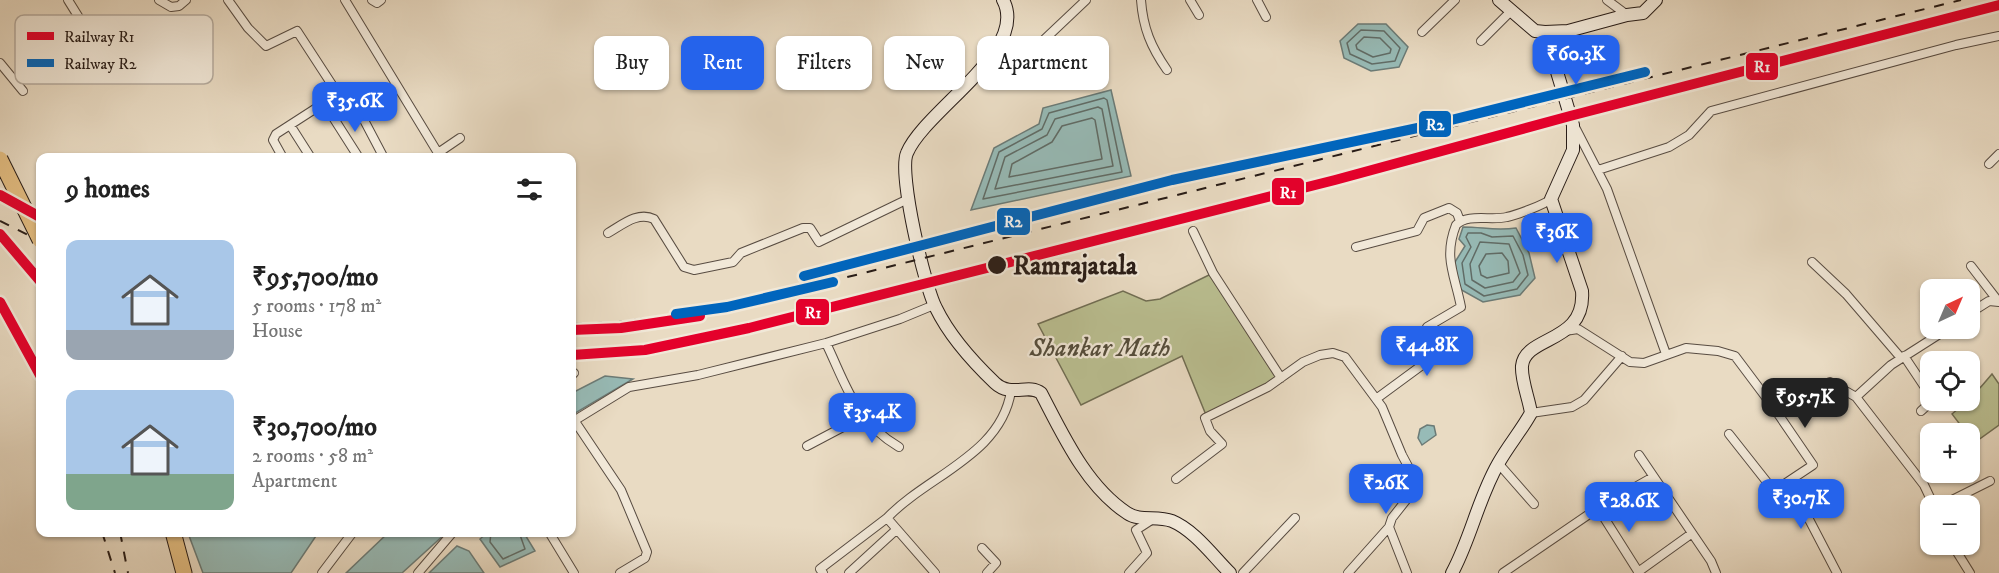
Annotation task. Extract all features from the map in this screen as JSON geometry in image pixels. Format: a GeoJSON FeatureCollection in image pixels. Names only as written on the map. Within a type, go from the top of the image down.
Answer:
{"type":"FeatureCollection","features":[{"type":"Feature","properties":{"kind":"highway"},"geometry":{"type":"LineString","coordinates":[[0,159],[36,232]]}},
{"type":"Feature","properties":{"kind":"highway"},"geometry":{"type":"LineString","coordinates":[[174,537],[184,573]]}},
{"type":"Feature","properties":{"kind":"street"},"geometry":{"type":"LineString","coordinates":[[69,0],[78,15]]}},
{"type":"Feature","properties":{"kind":"street"},"geometry":{"type":"LineString","coordinates":[[159,0],[171,8],[179,6],[186,0]]}},
{"type":"Feature","properties":{"kind":"street"},"geometry":{"type":"LineString","coordinates":[[228,0],[248,28],[266,46],[297,31],[338,94]]}},
{"type":"Feature","properties":{"kind":"street"},"geometry":{"type":"LineString","coordinates":[[345,0],[438,153]]}},
{"type":"Feature","properties":{"kind":"street"},"geometry":{"type":"LineString","coordinates":[[372,0],[377,3],[381,0]]}},
{"type":"Feature","properties":{"kind":"street"},"geometry":{"type":"LineString","coordinates":[[1002,36],[1008,17],[1003,0]]}},
{"type":"Feature","properties":{"kind":"street"},"geometry":{"type":"LineString","coordinates":[[1048,36],[1086,0]]}},
{"type":"Feature","properties":{"kind":"street"},"geometry":{"type":"LineString","coordinates":[[1142,0],[1142,17],[1151,47],[1167,70]]}},
{"type":"Feature","properties":{"kind":"street"},"geometry":{"type":"LineString","coordinates":[[1190,0],[1199,15]]}},
{"type":"Feature","properties":{"kind":"street"},"geometry":{"type":"LineString","coordinates":[[1257,0],[1266,17]]}},
{"type":"Feature","properties":{"kind":"street"},"geometry":{"type":"LineString","coordinates":[[1422,32],[1455,0]]}},
{"type":"Feature","properties":{"kind":"street"},"geometry":{"type":"LineString","coordinates":[[1499,0],[1535,31],[1545,32],[1568,32],[1626,15],[1643,13],[1656,0]]}},
{"type":"Feature","properties":{"kind":"street"},"geometry":{"type":"LineString","coordinates":[[1607,0],[1626,15]]}},
{"type":"Feature","properties":{"kind":"street"},"geometry":{"type":"LineString","coordinates":[[1481,40],[1511,10]]}},
{"type":"Feature","properties":{"kind":"street"},"geometry":{"type":"LineString","coordinates":[[1545,32],[1570,116],[1584,147],[1598,170],[1630,247],[1666,354]]}},
{"type":"Feature","properties":{"kind":"street"},"geometry":{"type":"LineString","coordinates":[[1598,170],[1669,147],[1689,135],[1711,111],[1956,45],[1999,36]]}},
{"type":"Feature","properties":{"kind":"street"},"geometry":{"type":"LineString","coordinates":[[0,63],[15,81]]}},
{"type":"Feature","properties":{"kind":"street"},"geometry":{"type":"LineString","coordinates":[[977,70],[911,144],[905,155],[904,167],[908,199],[934,305],[958,344],[996,384],[1011,391],[1038,390],[1085,469],[1115,504],[1128,515],[1138,518],[1156,517],[1181,526],[1230,573]]}},
{"type":"Feature","properties":{"kind":"street"},"geometry":{"type":"LineString","coordinates":[[17,84],[23,91]]}},
{"type":"Feature","properties":{"kind":"street"},"geometry":{"type":"LineString","coordinates":[[280,153],[273,140],[276,134],[345,91],[355,103],[381,153]]}},
{"type":"Feature","properties":{"kind":"street"},"geometry":{"type":"LineString","coordinates":[[324,103],[356,153]]}},
{"type":"Feature","properties":{"kind":"street"},"geometry":{"type":"LineString","coordinates":[[1460,221],[1508,217],[1543,205],[1551,199],[1573,150],[1570,116]]}},
{"type":"Feature","properties":{"kind":"street"},"geometry":{"type":"LineString","coordinates":[[290,125],[308,153]]}},
{"type":"Feature","properties":{"kind":"street"},"geometry":{"type":"LineString","coordinates":[[445,153],[460,138]]}},
{"type":"Feature","properties":{"kind":"street"},"geometry":{"type":"LineString","coordinates":[[1989,164],[1999,154]]}},
{"type":"Feature","properties":{"kind":"street"},"geometry":{"type":"LineString","coordinates":[[608,233],[639,216],[646,215],[654,219],[684,267],[694,270],[733,262],[741,253],[803,228],[810,228],[819,242],[908,199]]}},
{"type":"Feature","properties":{"kind":"street"},"geometry":{"type":"LineString","coordinates":[[1452,573],[1462,555],[1477,510],[1498,463],[1532,413],[1522,366],[1528,352],[1564,331],[1577,319],[1583,307],[1582,291],[1551,199]]}},
{"type":"Feature","properties":{"kind":"street"},"geometry":{"type":"LineString","coordinates":[[1356,247],[1417,231],[1424,218],[1449,208],[1457,213],[1460,221]]}},
{"type":"Feature","properties":{"kind":"street"},"geometry":{"type":"LineString","coordinates":[[1438,353],[1426,330],[1461,307],[1449,265],[1452,235],[1460,221]]}},
{"type":"Feature","properties":{"kind":"street"},"geometry":{"type":"LineString","coordinates":[[1193,231],[1213,273],[1281,378]]}},
{"type":"Feature","properties":{"kind":"street"},"geometry":{"type":"LineString","coordinates":[[1812,262],[1846,294],[1902,357],[1920,381]]}},
{"type":"Feature","properties":{"kind":"street"},"geometry":{"type":"LineString","coordinates":[[1971,266],[1999,301]]}},
{"type":"Feature","properties":{"kind":"street"},"geometry":{"type":"LineString","coordinates":[[1980,307],[1989,301],[1999,301]]}},
{"type":"Feature","properties":{"kind":"street"},"geometry":{"type":"LineString","coordinates":[[576,419],[629,387],[698,375],[826,343],[900,319],[934,305]]}},
{"type":"Feature","properties":{"kind":"street"},"geometry":{"type":"LineString","coordinates":[[1564,331],[1578,329],[1630,362],[1644,363],[1686,348],[1699,348],[1735,356],[1813,465],[1774,490],[1729,434]]}},
{"type":"Feature","properties":{"kind":"street"},"geometry":{"type":"LineString","coordinates":[[1376,399],[1463,334]]}},
{"type":"Feature","properties":{"kind":"street"},"geometry":{"type":"LineString","coordinates":[[1856,397],[1902,357],[1931,339]]}},
{"type":"Feature","properties":{"kind":"street"},"geometry":{"type":"LineString","coordinates":[[826,343],[862,417],[884,438],[899,447]]}},
{"type":"Feature","properties":{"kind":"street"},"geometry":{"type":"LineString","coordinates":[[1176,479],[1222,444],[1210,431],[1205,418],[1268,387],[1303,362],[1320,354],[1333,353],[1345,357],[1376,399],[1418,485],[1392,518],[1389,527],[1348,573]]}},
{"type":"Feature","properties":{"kind":"street"},"geometry":{"type":"LineString","coordinates":[[1532,413],[1572,407],[1584,400],[1622,356]]}},
{"type":"Feature","properties":{"kind":"street"},"geometry":{"type":"LineString","coordinates":[[1774,408],[1830,382],[1856,397],[1924,485],[1929,495]]}},
{"type":"Feature","properties":{"kind":"street"},"geometry":{"type":"LineString","coordinates":[[823,573],[820,569],[887,518],[899,506],[980,448],[1008,412],[1011,391]]}},
{"type":"Feature","properties":{"kind":"street"},"geometry":{"type":"LineString","coordinates":[[807,446],[862,417]]}},
{"type":"Feature","properties":{"kind":"street"},"geometry":{"type":"LineString","coordinates":[[576,425],[621,490],[647,552],[645,558],[620,573]]}},
{"type":"Feature","properties":{"kind":"street"},"geometry":{"type":"LineString","coordinates":[[1639,455],[1690,534],[1711,561],[1716,573]]}},
{"type":"Feature","properties":{"kind":"street"},"geometry":{"type":"LineString","coordinates":[[1498,463],[1534,504]]}},
{"type":"Feature","properties":{"kind":"street"},"geometry":{"type":"LineString","coordinates":[[1503,573],[1598,508],[1653,477]]}},
{"type":"Feature","properties":{"kind":"street"},"geometry":{"type":"LineString","coordinates":[[1961,495],[1990,480]]}},
{"type":"Feature","properties":{"kind":"street"},"geometry":{"type":"LineString","coordinates":[[1789,481],[1838,573]]}},
{"type":"Feature","properties":{"kind":"street"},"geometry":{"type":"LineString","coordinates":[[1598,508],[1639,573],[1690,534]]}},
{"type":"Feature","properties":{"kind":"street"},"geometry":{"type":"LineString","coordinates":[[1129,573],[1147,553],[1136,530],[1156,517]]}},
{"type":"Feature","properties":{"kind":"street"},"geometry":{"type":"LineString","coordinates":[[887,518],[896,530],[917,549],[935,573]]}},
{"type":"Feature","properties":{"kind":"street"},"geometry":{"type":"LineString","coordinates":[[1243,573],[1295,518]]}},
{"type":"Feature","properties":{"kind":"street"},"geometry":{"type":"LineString","coordinates":[[1389,527],[1407,573]]}},
{"type":"Feature","properties":{"kind":"street"},"geometry":{"type":"LineString","coordinates":[[849,573],[896,530]]}},
{"type":"Feature","properties":{"kind":"street"},"geometry":{"type":"LineString","coordinates":[[322,573],[350,537]]}},
{"type":"Feature","properties":{"kind":"street"},"geometry":{"type":"LineString","coordinates":[[418,573],[449,537]]}},
{"type":"Feature","properties":{"kind":"street"},"geometry":{"type":"LineString","coordinates":[[552,537],[574,573]]}},
{"type":"Feature","properties":{"kind":"street"},"geometry":{"type":"LineString","coordinates":[[982,548],[996,563],[987,573]]}},
{"type":"Feature","properties":{"kind":"street"},"geometry":{"type":"LineString","coordinates":[[1959,555],[1970,573]]}},
{"type":"Feature","properties":{"kind":"green space","name":"Shankar Math"},"geometry":{"type":"Polygon","coordinates":[[[1213,273],[1280,377],[1206,415],[1182,356],[1081,405],[1038,324],[1123,291],[1146,301],[1160,299],[1213,273]]]}},
{"type":"Feature","properties":{"kind":"green space"},"geometry":{"type":"Polygon","coordinates":[[[1992,374],[1999,384],[1999,425],[1980,439],[1980,423],[1959,423],[1952,414],[1956,411],[1980,411],[1980,388],[1992,374]]]}},
{"type":"Feature","properties":{"kind":"water"},"geometry":{"type":"Polygon","coordinates":[[[1358,24],[1386,24],[1408,47],[1399,67],[1371,71],[1344,58],[1340,41],[1358,24]]]}},
{"type":"Feature","properties":{"kind":"water"},"geometry":{"type":"Polygon","coordinates":[[[1111,90],[1131,176],[971,210],[994,148],[1039,124],[1043,108],[1111,90]]]}},
{"type":"Feature","properties":{"kind":"water"},"geometry":{"type":"Polygon","coordinates":[[[1463,227],[1516,228],[1529,253],[1535,278],[1520,295],[1483,302],[1458,288],[1455,262],[1465,246],[1459,239],[1463,227]]]}},
{"type":"Feature","properties":{"kind":"water"},"geometry":{"type":"Polygon","coordinates":[[[605,376],[633,379],[576,413],[576,391],[605,376]]]}},
{"type":"Feature","properties":{"kind":"water"},"geometry":{"type":"Polygon","coordinates":[[[1427,425],[1434,426],[1436,435],[1422,445],[1418,438],[1420,429],[1427,425]]]}},
{"type":"Feature","properties":{"kind":"water"},"geometry":{"type":"Polygon","coordinates":[[[190,537],[315,537],[291,573],[203,573],[190,537]]]}},
{"type":"Feature","properties":{"kind":"water"},"geometry":{"type":"Polygon","coordinates":[[[384,537],[442,537],[402,573],[346,573],[384,537]]]}},
{"type":"Feature","properties":{"kind":"water"},"geometry":{"type":"Polygon","coordinates":[[[482,537],[526,537],[535,551],[500,567],[480,539],[482,537]]]}},
{"type":"Feature","properties":{"kind":"water"},"geometry":{"type":"Polygon","coordinates":[[[457,546],[469,551],[484,573],[429,573],[457,546]]]}},
{"type":"Feature","properties":{"kind":"railway"},"geometry":{"type":"LineString","coordinates":[[576,324],[619,322],[727,307],[1961,0]]}},
{"type":"Feature","properties":{"kind":"railway"},"geometry":{"type":"LineString","coordinates":[[576,355],[645,350],[749,328],[1335,180],[1570,116],[1999,5]]}},
{"type":"Feature","properties":{"kind":"railway"},"geometry":{"type":"LineString","coordinates":[[0,195],[36,215]]}},
{"type":"Feature","properties":{"kind":"railway"},"geometry":{"type":"LineString","coordinates":[[0,221],[36,239]]}},
{"type":"Feature","properties":{"kind":"railway"},"geometry":{"type":"LineString","coordinates":[[0,234],[36,276]]}},
{"type":"Feature","properties":{"kind":"railway"},"geometry":{"type":"LineString","coordinates":[[0,302],[36,368]]}},
{"type":"Feature","properties":{"kind":"railway"},"geometry":{"type":"LineString","coordinates":[[104,537],[115,573]]}},
{"type":"Feature","properties":{"kind":"railway"},"geometry":{"type":"LineString","coordinates":[[121,537],[128,573]]}},
{"type":"Feature","properties":{"kind":"rail line","name":"R1"},"geometry":{"type":"LineString","coordinates":[[576,355],[645,350],[749,328],[1335,180],[1570,116],[1999,5]]}},
{"type":"Feature","properties":{"kind":"rail line","name":"R2"},"geometry":{"type":"LineString","coordinates":[[804,276],[1172,180],[1427,126],[1645,72]]}},
{"type":"Feature","properties":{"kind":"rail line","name":"R1"},"geometry":{"type":"LineString","coordinates":[[0,195],[36,215]]}},
{"type":"Feature","properties":{"kind":"rail line","name":"R1"},"geometry":{"type":"LineString","coordinates":[[0,234],[36,276]]}},
{"type":"Feature","properties":{"kind":"rail line","name":"R2"},"geometry":{"type":"LineString","coordinates":[[676,314],[727,307],[833,282]]}},
{"type":"Feature","properties":{"kind":"rail line","name":"R1"},"geometry":{"type":"LineString","coordinates":[[0,302],[36,368]]}},
{"type":"Feature","properties":{"kind":"rail line","name":"R1"},"geometry":{"type":"LineString","coordinates":[[576,330],[621,328],[700,316]]}},
{"type":"Feature","properties":{"kind":"place","name":"Ramrajatala"},"geometry":{"type":"Point","coordinates":[997,265]}}]}
